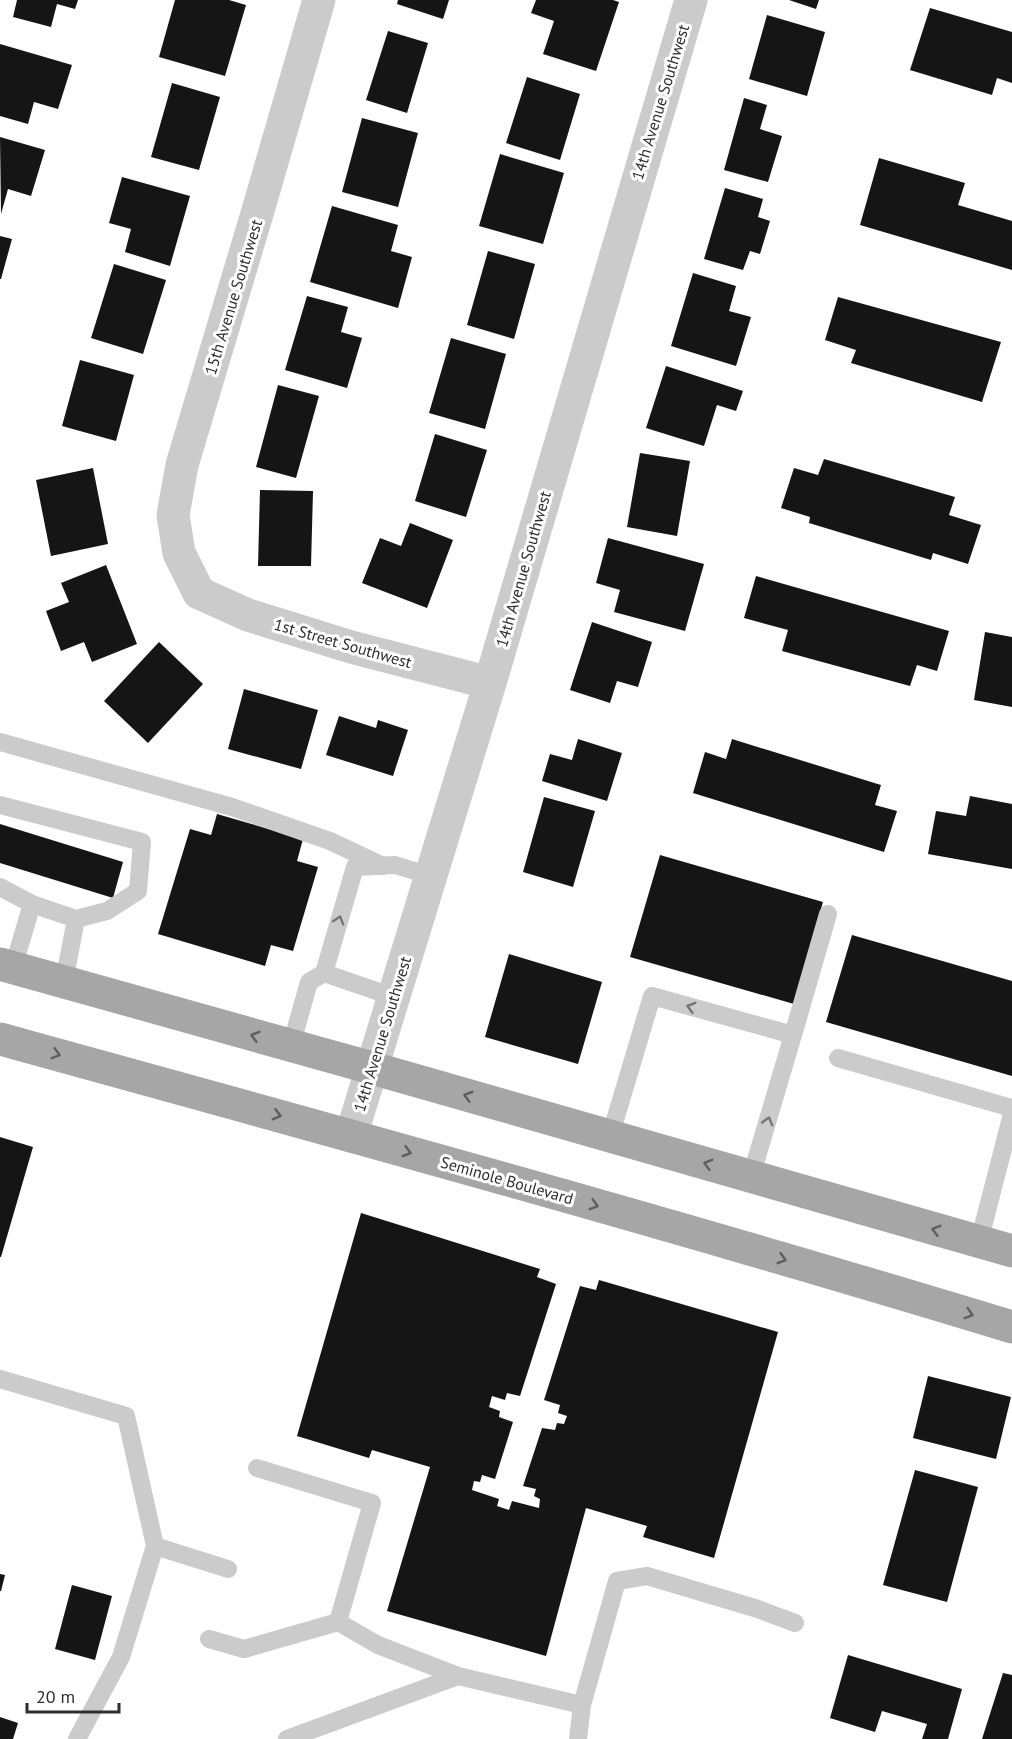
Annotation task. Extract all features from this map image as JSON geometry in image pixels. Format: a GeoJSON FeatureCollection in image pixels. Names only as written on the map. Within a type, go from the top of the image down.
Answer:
{"type":"FeatureCollection","features":[{"type":"Feature","properties":{"kind":"main road"},"geometry":{"type":"LineString","coordinates":[[7,966],[1012,1251]]}},
{"type":"Feature","properties":{"kind":"main road","name":"Seminole Boulevard"},"geometry":{"type":"LineString","coordinates":[[0,1039],[351,1136],[1012,1327]]}},
{"type":"Feature","properties":{"kind":"street","name":"15th Avenue Southwest"},"geometry":{"type":"LineString","coordinates":[[199,593],[179,554],[173,515],[182,465],[260,207],[319,0]]}},
{"type":"Feature","properties":{"kind":"street","name":"14th Avenue Southwest"},"geometry":{"type":"LineString","coordinates":[[351,1136],[490,683],[691,0]]}},
{"type":"Feature","properties":{"kind":"street","name":"1st Street Southwest"},"geometry":{"type":"LineString","coordinates":[[199,593],[248,615],[351,646],[490,683]]}},
{"type":"Feature","properties":{"kind":"lane"},"geometry":{"type":"LineString","coordinates":[[0,742],[232,807],[330,841],[383,866]]}},
{"type":"Feature","properties":{"kind":"lane"},"geometry":{"type":"LineString","coordinates":[[0,805],[142,842],[138,891],[106,910],[76,919],[32,904],[0,887]]}},
{"type":"Feature","properties":{"kind":"lane"},"geometry":{"type":"LineString","coordinates":[[291,1046],[309,982],[324,973],[355,867],[395,865],[431,876]]}},
{"type":"Feature","properties":{"kind":"lane"},"geometry":{"type":"LineString","coordinates":[[7,966],[32,904]]}},
{"type":"Feature","properties":{"kind":"lane"},"geometry":{"type":"LineString","coordinates":[[751,1177],[828,914]]}},
{"type":"Feature","properties":{"kind":"lane"},"geometry":{"type":"LineString","coordinates":[[64,982],[76,919]]}},
{"type":"Feature","properties":{"kind":"lane"},"geometry":{"type":"LineString","coordinates":[[324,973],[394,997]]}},
{"type":"Feature","properties":{"kind":"lane"},"geometry":{"type":"LineString","coordinates":[[610,1137],[652,996],[793,1035]]}},
{"type":"Feature","properties":{"kind":"lane"},"geometry":{"type":"LineString","coordinates":[[838,1058],[1012,1108]]}},
{"type":"Feature","properties":{"kind":"lane"},"geometry":{"type":"LineString","coordinates":[[979,1242],[1012,1114]]}},
{"type":"Feature","properties":{"kind":"lane"},"geometry":{"type":"LineString","coordinates":[[0,1379],[126,1416],[155,1546],[121,1657],[77,1739]]}},
{"type":"Feature","properties":{"kind":"lane"},"geometry":{"type":"LineString","coordinates":[[257,1468],[372,1503],[338,1622]]}},
{"type":"Feature","properties":{"kind":"lane"},"geometry":{"type":"LineString","coordinates":[[155,1546],[228,1569]]}},
{"type":"Feature","properties":{"kind":"lane"},"geometry":{"type":"LineString","coordinates":[[578,1739],[582,1705],[617,1581],[648,1576],[758,1609],[795,1623]]}},
{"type":"Feature","properties":{"kind":"lane"},"geometry":{"type":"LineString","coordinates":[[209,1639],[244,1649],[338,1622],[378,1645],[458,1676],[582,1705]]}},
{"type":"Feature","properties":{"kind":"lane"},"geometry":{"type":"LineString","coordinates":[[287,1739],[458,1676]]}},
{"type":"Feature","properties":{"kind":"building"},"geometry":{"type":"Polygon","coordinates":[[[17,0],[78,0],[75,9],[57,4],[51,27],[13,17],[17,0]]]}},
{"type":"Feature","properties":{"kind":"building"},"geometry":{"type":"Polygon","coordinates":[[[175,0],[229,0],[246,5],[225,76],[159,57],[175,0]]]}},
{"type":"Feature","properties":{"kind":"building"},"geometry":{"type":"Polygon","coordinates":[[[398,0],[449,0],[443,19],[397,4],[398,0]]]}},
{"type":"Feature","properties":{"kind":"building"},"geometry":{"type":"Polygon","coordinates":[[[536,0],[613,0],[619,2],[596,71],[543,54],[554,21],[531,13],[536,0]]]}},
{"type":"Feature","properties":{"kind":"building"},"geometry":{"type":"Polygon","coordinates":[[[789,0],[819,0],[816,9],[789,0]]]}},
{"type":"Feature","properties":{"kind":"building"},"geometry":{"type":"Polygon","coordinates":[[[930,8],[1012,32],[1012,83],[997,78],[992,95],[910,70],[930,8]]]}},
{"type":"Feature","properties":{"kind":"building"},"geometry":{"type":"Polygon","coordinates":[[[767,15],[825,32],[807,96],[749,79],[767,15]]]}},
{"type":"Feature","properties":{"kind":"building"},"geometry":{"type":"Polygon","coordinates":[[[388,31],[428,43],[407,113],[366,100],[388,31]]]}},
{"type":"Feature","properties":{"kind":"building"},"geometry":{"type":"Polygon","coordinates":[[[0,44],[72,65],[58,109],[34,102],[28,124],[0,116],[0,44]]]}},
{"type":"Feature","properties":{"kind":"building"},"geometry":{"type":"Polygon","coordinates":[[[527,77],[580,94],[560,160],[506,143],[527,77]]]}},
{"type":"Feature","properties":{"kind":"building"},"geometry":{"type":"Polygon","coordinates":[[[172,83],[220,97],[199,170],[151,157],[172,83]]]}},
{"type":"Feature","properties":{"kind":"building"},"geometry":{"type":"Polygon","coordinates":[[[744,98],[767,105],[760,129],[782,136],[768,182],[724,170],[744,98]]]}},
{"type":"Feature","properties":{"kind":"building"},"geometry":{"type":"Polygon","coordinates":[[[362,118],[418,133],[398,207],[342,192],[362,118]]]}},
{"type":"Feature","properties":{"kind":"building"},"geometry":{"type":"Polygon","coordinates":[[[0,137],[45,150],[31,196],[8,189],[1,214],[0,137]]]}},
{"type":"Feature","properties":{"kind":"building"},"geometry":{"type":"Polygon","coordinates":[[[500,154],[564,173],[543,244],[479,226],[500,154]]]}},
{"type":"Feature","properties":{"kind":"building"},"geometry":{"type":"Polygon","coordinates":[[[879,158],[965,183],[958,205],[1012,221],[1012,270],[860,225],[879,158]]]}},
{"type":"Feature","properties":{"kind":"building"},"geometry":{"type":"Polygon","coordinates":[[[122,177],[190,196],[170,266],[125,252],[131,229],[109,223],[122,177]]]}},
{"type":"Feature","properties":{"kind":"building"},"geometry":{"type":"Polygon","coordinates":[[[725,188],[763,199],[758,217],[770,221],[760,254],[750,251],[743,270],[704,259],[725,188]]]}},
{"type":"Feature","properties":{"kind":"building"},"geometry":{"type":"Polygon","coordinates":[[[332,206],[398,225],[391,251],[412,257],[398,308],[310,282],[332,206]]]}},
{"type":"Feature","properties":{"kind":"building"},"geometry":{"type":"Polygon","coordinates":[[[0,236],[12,239],[1,279],[0,279],[0,236]]]}},
{"type":"Feature","properties":{"kind":"building"},"geometry":{"type":"Polygon","coordinates":[[[488,251],[535,264],[514,339],[467,325],[488,251]]]}},
{"type":"Feature","properties":{"kind":"building"},"geometry":{"type":"Polygon","coordinates":[[[114,264],[166,280],[143,354],[91,338],[114,264]]]}},
{"type":"Feature","properties":{"kind":"building"},"geometry":{"type":"Polygon","coordinates":[[[693,273],[736,286],[729,311],[751,317],[736,366],[671,346],[693,273]]]}},
{"type":"Feature","properties":{"kind":"building"},"geometry":{"type":"Polygon","coordinates":[[[307,296],[348,307],[341,332],[362,338],[347,388],[285,370],[307,296]]]}},
{"type":"Feature","properties":{"kind":"building"},"geometry":{"type":"Polygon","coordinates":[[[838,297],[1001,342],[982,402],[851,363],[856,350],[825,340],[838,297]]]}},
{"type":"Feature","properties":{"kind":"building"},"geometry":{"type":"Polygon","coordinates":[[[451,338],[506,354],[485,429],[429,413],[451,338]]]}},
{"type":"Feature","properties":{"kind":"building"},"geometry":{"type":"Polygon","coordinates":[[[80,360],[134,375],[116,441],[62,426],[80,360]]]}},
{"type":"Feature","properties":{"kind":"building"},"geometry":{"type":"Polygon","coordinates":[[[666,366],[743,391],[736,411],[717,405],[704,446],[646,428],[666,366]]]}},
{"type":"Feature","properties":{"kind":"building"},"geometry":{"type":"Polygon","coordinates":[[[278,385],[319,396],[296,478],[256,467],[278,385]]]}},
{"type":"Feature","properties":{"kind":"building"},"geometry":{"type":"Polygon","coordinates":[[[435,434],[487,450],[466,517],[415,501],[435,434]]]}},
{"type":"Feature","properties":{"kind":"building"},"geometry":{"type":"Polygon","coordinates":[[[640,453],[690,461],[677,536],[627,527],[640,453]]]}},
{"type":"Feature","properties":{"kind":"building"},"geometry":{"type":"Polygon","coordinates":[[[824,459],[955,497],[949,515],[981,525],[968,564],[933,553],[931,560],[809,523],[810,517],[781,508],[794,468],[818,475],[824,459]]]}},
{"type":"Feature","properties":{"kind":"building"},"geometry":{"type":"Polygon","coordinates":[[[93,468],[108,544],[51,556],[36,480],[93,468]]]}},
{"type":"Feature","properties":{"kind":"building"},"geometry":{"type":"Polygon","coordinates":[[[260,490],[313,491],[311,566],[258,566],[260,490]]]}},
{"type":"Feature","properties":{"kind":"building"},"geometry":{"type":"Polygon","coordinates":[[[410,523],[453,540],[427,608],[362,583],[380,538],[401,546],[410,523]]]}},
{"type":"Feature","properties":{"kind":"building"},"geometry":{"type":"Polygon","coordinates":[[[608,538],[704,564],[685,631],[614,612],[620,590],[596,583],[608,538]]]}},
{"type":"Feature","properties":{"kind":"building"},"geometry":{"type":"Polygon","coordinates":[[[106,565],[137,644],[92,662],[84,642],[61,651],[46,611],[69,602],[61,583],[106,565]]]}},
{"type":"Feature","properties":{"kind":"building"},"geometry":{"type":"Polygon","coordinates":[[[756,576],[949,631],[937,671],[917,665],[910,686],[782,651],[788,630],[744,618],[756,576]]]}},
{"type":"Feature","properties":{"kind":"building"},"geometry":{"type":"Polygon","coordinates":[[[592,622],[652,642],[638,687],[617,681],[610,703],[570,690],[592,622]]]}},
{"type":"Feature","properties":{"kind":"building"},"geometry":{"type":"Polygon","coordinates":[[[985,632],[1012,637],[1012,707],[974,700],[985,632]]]}},
{"type":"Feature","properties":{"kind":"building"},"geometry":{"type":"Polygon","coordinates":[[[159,642],[203,684],[148,743],[104,701],[159,642]]]}},
{"type":"Feature","properties":{"kind":"building"},"geometry":{"type":"Polygon","coordinates":[[[244,689],[318,710],[301,769],[228,749],[244,689]]]}},
{"type":"Feature","properties":{"kind":"building"},"geometry":{"type":"Polygon","coordinates":[[[339,716],[376,728],[378,720],[408,730],[393,776],[326,755],[339,716]]]}},
{"type":"Feature","properties":{"kind":"building"},"geometry":{"type":"Polygon","coordinates":[[[578,739],[622,753],[607,801],[542,781],[550,754],[572,760],[578,739]]]}},
{"type":"Feature","properties":{"kind":"building"},"geometry":{"type":"Polygon","coordinates":[[[732,739],[881,785],[875,805],[897,811],[884,852],[693,793],[705,752],[726,759],[732,739]]]}},
{"type":"Feature","properties":{"kind":"building"},"geometry":{"type":"Polygon","coordinates":[[[970,796],[1012,804],[1012,869],[928,854],[936,811],[966,816],[970,796]]]}},
{"type":"Feature","properties":{"kind":"building"},"geometry":{"type":"Polygon","coordinates":[[[544,797],[595,811],[573,887],[523,872],[544,797]]]}},
{"type":"Feature","properties":{"kind":"building"},"geometry":{"type":"Polygon","coordinates":[[[217,814],[303,839],[297,861],[318,867],[293,951],[271,945],[265,966],[158,934],[190,829],[211,835],[217,814]]]}},
{"type":"Feature","properties":{"kind":"building"},"geometry":{"type":"Polygon","coordinates":[[[0,824],[123,862],[113,898],[0,863],[0,824]]]}},
{"type":"Feature","properties":{"kind":"building"},"geometry":{"type":"Polygon","coordinates":[[[660,855],[823,902],[794,1004],[630,957],[660,855]]]}},
{"type":"Feature","properties":{"kind":"building"},"geometry":{"type":"Polygon","coordinates":[[[852,935],[1012,981],[1012,1076],[826,1022],[852,935]]]}},
{"type":"Feature","properties":{"kind":"building"},"geometry":{"type":"Polygon","coordinates":[[[509,954],[602,982],[578,1064],[485,1037],[509,954]]]}},
{"type":"Feature","properties":{"kind":"building"},"geometry":{"type":"Polygon","coordinates":[[[0,1137],[33,1147],[1,1257],[0,1257],[0,1137]]]}},
{"type":"Feature","properties":{"kind":"building"},"geometry":{"type":"Polygon","coordinates":[[[361,1213],[540,1269],[537,1277],[556,1284],[520,1396],[507,1393],[505,1400],[492,1396],[489,1407],[500,1411],[499,1417],[513,1422],[495,1479],[482,1475],[480,1482],[474,1481],[472,1490],[499,1499],[497,1506],[509,1510],[512,1501],[539,1508],[540,1499],[534,1496],[536,1489],[523,1486],[542,1428],[555,1430],[557,1423],[564,1424],[567,1416],[558,1413],[560,1405],[544,1400],[580,1286],[596,1290],[599,1280],[778,1332],[714,1558],[643,1537],[647,1526],[586,1508],[546,1656],[387,1611],[430,1467],[372,1450],[369,1458],[297,1436],[361,1213]]]}},
{"type":"Feature","properties":{"kind":"building"},"geometry":{"type":"Polygon","coordinates":[[[928,1376],[1011,1397],[996,1459],[913,1438],[928,1376]]]}},
{"type":"Feature","properties":{"kind":"building"},"geometry":{"type":"Polygon","coordinates":[[[915,1470],[978,1487],[947,1602],[883,1585],[915,1470]]]}},
{"type":"Feature","properties":{"kind":"building"},"geometry":{"type":"Polygon","coordinates":[[[0,1574],[5,1575],[1,1591],[0,1591],[0,1574]]]}},
{"type":"Feature","properties":{"kind":"building"},"geometry":{"type":"Polygon","coordinates":[[[72,1585],[112,1596],[95,1660],[55,1649],[72,1585]]]}},
{"type":"Feature","properties":{"kind":"building"},"geometry":{"type":"Polygon","coordinates":[[[848,1655],[962,1689],[948,1739],[922,1739],[927,1724],[882,1711],[875,1732],[830,1718],[848,1655]]]}},
{"type":"Feature","properties":{"kind":"building"},"geometry":{"type":"Polygon","coordinates":[[[1003,1673],[1012,1675],[1012,1739],[982,1739],[1003,1673]]]}},
{"type":"Feature","properties":{"kind":"building"},"geometry":{"type":"Polygon","coordinates":[[[0,1717],[18,1723],[13,1739],[0,1739],[0,1717]]]}}]}
